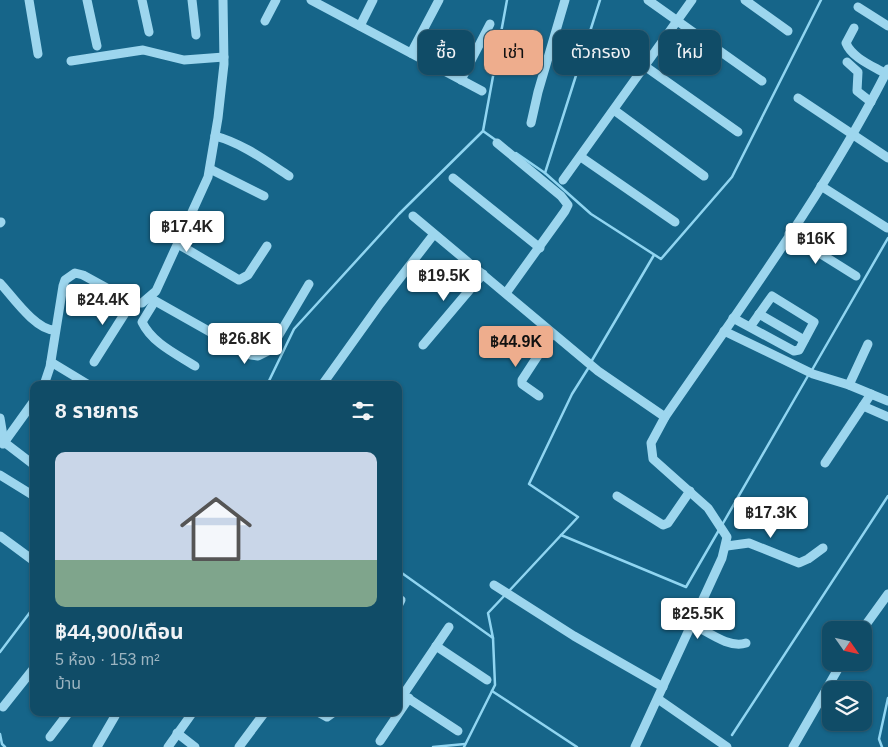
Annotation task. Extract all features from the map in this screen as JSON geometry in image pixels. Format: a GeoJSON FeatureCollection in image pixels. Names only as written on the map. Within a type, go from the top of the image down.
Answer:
{"type":"FeatureCollection","features":[{"type":"Feature","properties":{"kind":"street"},"geometry":{"type":"LineString","coordinates":[[29,0],[38,54]]}},
{"type":"Feature","properties":{"kind":"street"},"geometry":{"type":"LineString","coordinates":[[86,0],[96,46]]}},
{"type":"Feature","properties":{"kind":"street"},"geometry":{"type":"LineString","coordinates":[[142,0],[149,32]]}},
{"type":"Feature","properties":{"kind":"street"},"geometry":{"type":"LineString","coordinates":[[192,0],[196,35]]}},
{"type":"Feature","properties":{"kind":"street"},"geometry":{"type":"LineString","coordinates":[[195,366],[155,340],[142,322],[201,194],[210,169],[224,57],[223,0]]}},
{"type":"Feature","properties":{"kind":"street"},"geometry":{"type":"LineString","coordinates":[[265,21],[276,0]]}},
{"type":"Feature","properties":{"kind":"street"},"geometry":{"type":"LineString","coordinates":[[311,0],[482,91]]}},
{"type":"Feature","properties":{"kind":"street"},"geometry":{"type":"LineString","coordinates":[[360,26],[373,0]]}},
{"type":"Feature","properties":{"kind":"street"},"geometry":{"type":"LineString","coordinates":[[411,53],[439,0]]}},
{"type":"Feature","properties":{"kind":"street"},"geometry":{"type":"LineString","coordinates":[[532,123],[538,92],[565,0]]}},
{"type":"Feature","properties":{"kind":"street"},"geometry":{"type":"LineString","coordinates":[[648,0],[762,82]]}},
{"type":"Feature","properties":{"kind":"street"},"geometry":{"type":"LineString","coordinates":[[649,62],[692,0]]}},
{"type":"Feature","properties":{"kind":"street"},"geometry":{"type":"LineString","coordinates":[[745,0],[788,31]]}},
{"type":"Feature","properties":{"kind":"street"},"geometry":{"type":"LineString","coordinates":[[858,7],[888,26]]}},
{"type":"Feature","properties":{"kind":"street"},"geometry":{"type":"LineString","coordinates":[[461,80],[490,24]]}},
{"type":"Feature","properties":{"kind":"street"},"geometry":{"type":"LineString","coordinates":[[635,747],[692,624],[726,546],[727,538],[708,508],[657,464],[651,453],[651,443],[665,417],[821,186],[871,102],[887,71],[855,55],[848,48],[846,43],[854,28]]}},
{"type":"Feature","properties":{"kind":"street"},"geometry":{"type":"LineString","coordinates":[[71,61],[143,50],[184,60],[224,57]]}},
{"type":"Feature","properties":{"kind":"street"},"geometry":{"type":"LineString","coordinates":[[847,62],[858,72],[857,91],[871,102]]}},
{"type":"Feature","properties":{"kind":"street"},"geometry":{"type":"LineString","coordinates":[[649,68],[738,132]]}},
{"type":"Feature","properties":{"kind":"street"},"geometry":{"type":"LineString","coordinates":[[564,180],[639,75]]}},
{"type":"Feature","properties":{"kind":"street"},"geometry":{"type":"LineString","coordinates":[[798,98],[888,158]]}},
{"type":"Feature","properties":{"kind":"street"},"geometry":{"type":"LineString","coordinates":[[614,110],[704,176]]}},
{"type":"Feature","properties":{"kind":"street"},"geometry":{"type":"LineString","coordinates":[[215,136],[226,139],[255,154],[289,176]]}},
{"type":"Feature","properties":{"kind":"street"},"geometry":{"type":"LineString","coordinates":[[496,143],[567,202],[566,211],[506,293]]}},
{"type":"Feature","properties":{"kind":"street"},"geometry":{"type":"LineString","coordinates":[[580,157],[675,222]]}},
{"type":"Feature","properties":{"kind":"street"},"geometry":{"type":"LineString","coordinates":[[210,169],[264,196]]}},
{"type":"Feature","properties":{"kind":"street"},"geometry":{"type":"LineString","coordinates":[[453,178],[540,248]]}},
{"type":"Feature","properties":{"kind":"street"},"geometry":{"type":"LineString","coordinates":[[821,186],[887,228]]}},
{"type":"Feature","properties":{"kind":"street"},"geometry":{"type":"LineString","coordinates":[[413,216],[580,357],[665,417]]}},
{"type":"Feature","properties":{"kind":"street"},"geometry":{"type":"LineString","coordinates":[[325,381],[380,304],[434,234]]}},
{"type":"Feature","properties":{"kind":"street"},"geometry":{"type":"LineString","coordinates":[[789,234],[856,276]]}},
{"type":"Feature","properties":{"kind":"street"},"geometry":{"type":"LineString","coordinates":[[178,244],[239,280],[248,275],[267,246]]}},
{"type":"Feature","properties":{"kind":"street"},"geometry":{"type":"LineString","coordinates":[[45,381],[51,362],[65,280],[75,273],[132,302],[142,303],[152,299]]}},
{"type":"Feature","properties":{"kind":"street"},"geometry":{"type":"LineString","coordinates":[[423,346],[483,274]]}},
{"type":"Feature","properties":{"kind":"street"},"geometry":{"type":"LineString","coordinates":[[0,283],[34,321],[46,329],[55,330]]}},
{"type":"Feature","properties":{"kind":"street"},"geometry":{"type":"LineString","coordinates":[[152,299],[251,355],[258,356],[270,350],[309,284]]}},
{"type":"Feature","properties":{"kind":"street"},"geometry":{"type":"LineString","coordinates":[[733,318],[794,351],[799,350],[814,322],[774,297],[770,298],[750,327]]}},
{"type":"Feature","properties":{"kind":"street"},"geometry":{"type":"LineString","coordinates":[[94,362],[132,302]]}},
{"type":"Feature","properties":{"kind":"street"},"geometry":{"type":"LineString","coordinates":[[759,314],[804,340]]}},
{"type":"Feature","properties":{"kind":"street"},"geometry":{"type":"LineString","coordinates":[[724,331],[813,374],[849,384],[888,400]]}},
{"type":"Feature","properties":{"kind":"street"},"geometry":{"type":"LineString","coordinates":[[539,396],[522,384],[522,380],[552,334]]}},
{"type":"Feature","properties":{"kind":"street"},"geometry":{"type":"LineString","coordinates":[[849,384],[868,344]]}},
{"type":"Feature","properties":{"kind":"street"},"geometry":{"type":"LineString","coordinates":[[51,362],[82,381]]}},
{"type":"Feature","properties":{"kind":"street"},"geometry":{"type":"LineString","coordinates":[[825,462],[871,394]]}},
{"type":"Feature","properties":{"kind":"street"},"geometry":{"type":"LineString","coordinates":[[863,406],[888,417]]}},
{"type":"Feature","properties":{"kind":"street"},"geometry":{"type":"LineString","coordinates":[[2,445],[30,408]]}},
{"type":"Feature","properties":{"kind":"street"},"geometry":{"type":"LineString","coordinates":[[0,418],[2,445]]}},
{"type":"Feature","properties":{"kind":"street"},"geometry":{"type":"LineString","coordinates":[[2,445],[30,462]]}},
{"type":"Feature","properties":{"kind":"street"},"geometry":{"type":"LineString","coordinates":[[0,475],[30,494]]}},
{"type":"Feature","properties":{"kind":"street"},"geometry":{"type":"LineString","coordinates":[[617,496],[664,525],[668,523],[690,491]]}},
{"type":"Feature","properties":{"kind":"street"},"geometry":{"type":"LineString","coordinates":[[0,536],[30,558]]}},
{"type":"Feature","properties":{"kind":"street"},"geometry":{"type":"LineString","coordinates":[[726,546],[748,543],[799,563],[808,560],[823,548]]}},
{"type":"Feature","properties":{"kind":"street"},"geometry":{"type":"LineString","coordinates":[[494,586],[574,636],[663,687]]}},
{"type":"Feature","properties":{"kind":"street"},"geometry":{"type":"LineString","coordinates":[[868,621],[888,594]]}},
{"type":"Feature","properties":{"kind":"street"},"geometry":{"type":"LineString","coordinates":[[692,624],[732,644],[740,646],[746,643]]}},
{"type":"Feature","properties":{"kind":"street"},"geometry":{"type":"LineString","coordinates":[[449,627],[404,695],[458,731]]}},
{"type":"Feature","properties":{"kind":"street"},"geometry":{"type":"LineString","coordinates":[[436,646],[487,680]]}},
{"type":"Feature","properties":{"kind":"street"},"geometry":{"type":"LineString","coordinates":[[793,747],[837,671]]}},
{"type":"Feature","properties":{"kind":"street"},"geometry":{"type":"LineString","coordinates":[[3,707],[30,673]]}},
{"type":"Feature","properties":{"kind":"street"},"geometry":{"type":"LineString","coordinates":[[658,699],[728,747]]}},
{"type":"Feature","properties":{"kind":"street"},"geometry":{"type":"LineString","coordinates":[[50,737],[66,716]]}},
{"type":"Feature","properties":{"kind":"street"},"geometry":{"type":"LineString","coordinates":[[97,747],[115,716]]}},
{"type":"Feature","properties":{"kind":"street"},"geometry":{"type":"LineString","coordinates":[[168,747],[190,716]]}},
{"type":"Feature","properties":{"kind":"street"},"geometry":{"type":"LineString","coordinates":[[239,747],[262,716]]}},
{"type":"Feature","properties":{"kind":"street"},"geometry":{"type":"LineString","coordinates":[[380,741],[393,716]]}},
{"type":"Feature","properties":{"kind":"street"},"geometry":{"type":"LineString","coordinates":[[177,733],[195,747]]}},
{"type":"Feature","properties":{"kind":"waterway"},"geometry":{"type":"LineString","coordinates":[[269,381],[294,329],[399,214],[483,131],[507,0]]}},
{"type":"Feature","properties":{"kind":"waterway"},"geometry":{"type":"LineString","coordinates":[[545,173],[600,0]]}},
{"type":"Feature","properties":{"kind":"waterway"},"geometry":{"type":"LineString","coordinates":[[516,153],[545,173],[591,214],[661,259],[732,177],[821,0]]}},
{"type":"Feature","properties":{"kind":"waterway"},"geometry":{"type":"LineString","coordinates":[[483,131],[497,141]]}},
{"type":"Feature","properties":{"kind":"waterway"},"geometry":{"type":"LineString","coordinates":[[812,370],[888,238]]}},
{"type":"Feature","properties":{"kind":"waterway"},"geometry":{"type":"LineString","coordinates":[[591,362],[654,255]]}},
{"type":"Feature","properties":{"kind":"waterway"},"geometry":{"type":"LineString","coordinates":[[509,591],[578,517],[529,484],[572,394],[589,367]]}},
{"type":"Feature","properties":{"kind":"waterway"},"geometry":{"type":"LineString","coordinates":[[722,525],[809,374]]}},
{"type":"Feature","properties":{"kind":"waterway"},"geometry":{"type":"LineString","coordinates":[[732,735],[888,496]]}},
{"type":"Feature","properties":{"kind":"waterway"},"geometry":{"type":"LineString","coordinates":[[561,535],[686,587],[719,530]]}},
{"type":"Feature","properties":{"kind":"waterway"},"geometry":{"type":"LineString","coordinates":[[402,573],[493,638],[488,613],[505,595]]}},
{"type":"Feature","properties":{"kind":"waterway"},"geometry":{"type":"LineString","coordinates":[[0,652],[30,612]]}},
{"type":"Feature","properties":{"kind":"waterway"},"geometry":{"type":"LineString","coordinates":[[464,747],[495,685],[493,638]]}},
{"type":"Feature","properties":{"kind":"waterway"},"geometry":{"type":"LineString","coordinates":[[492,691],[577,747]]}},
{"type":"Feature","properties":{"kind":"waterway"},"geometry":{"type":"LineString","coordinates":[[882,747],[879,739],[888,698]]}},
{"type":"Feature","properties":{"kind":"waterway"},"geometry":{"type":"LineString","coordinates":[[0,734],[2,744],[5,747]]}},
{"type":"Feature","properties":{"kind":"waterway"},"geometry":{"type":"LineString","coordinates":[[433,747],[465,744]]}}]}
